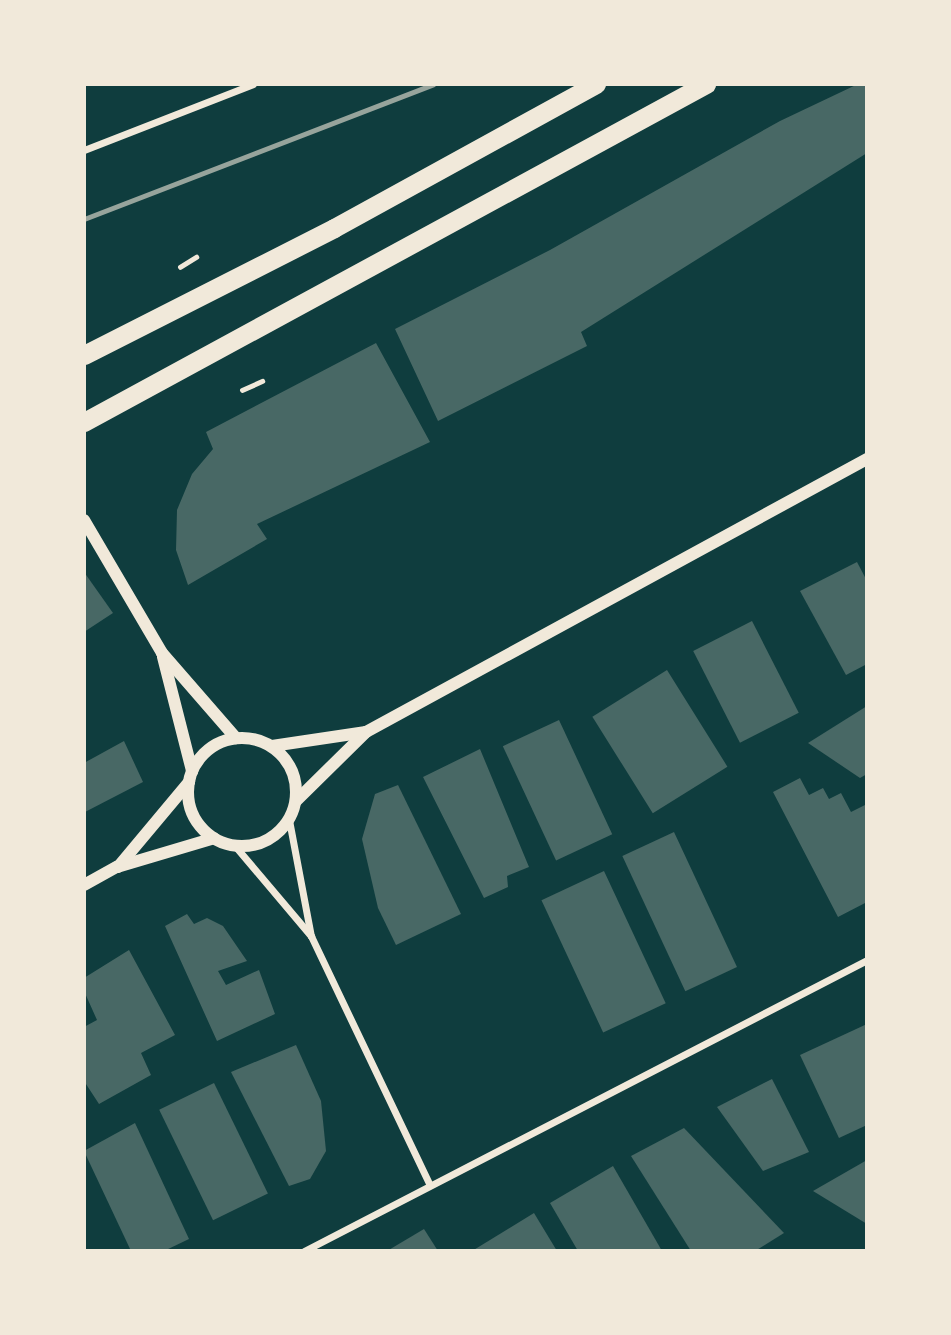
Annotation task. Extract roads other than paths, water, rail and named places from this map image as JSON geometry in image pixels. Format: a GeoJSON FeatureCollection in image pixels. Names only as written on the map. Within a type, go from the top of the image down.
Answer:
{"type":"FeatureCollection","features":[{"type":"Feature","properties":{"kind":"highway"},"geometry":{"type":"LineString","coordinates":[[84,355],[334,228],[596,84]]}},
{"type":"Feature","properties":{"kind":"highway"},"geometry":{"type":"LineString","coordinates":[[84,422],[706,84]]}},
{"type":"Feature","properties":{"kind":"street"},"geometry":{"type":"LineString","coordinates":[[84,149],[253,84]]}},
{"type":"Feature","properties":{"kind":"street"},"geometry":{"type":"LineString","coordinates":[[234,846],[265,841],[289,820],[296,801],[366,732],[867,459]]}},
{"type":"Feature","properties":{"kind":"street"},"geometry":{"type":"LineString","coordinates":[[84,520],[162,653],[236,738]]}},
{"type":"Feature","properties":{"kind":"street"},"geometry":{"type":"LineString","coordinates":[[162,653],[190,777],[193,814],[214,838],[234,846],[311,936]]}},
{"type":"Feature","properties":{"kind":"street"},"geometry":{"type":"LineString","coordinates":[[117,867],[190,777],[209,748],[236,738],[272,746],[366,732]]}},
{"type":"Feature","properties":{"kind":"street"},"geometry":{"type":"LineString","coordinates":[[272,746],[292,770],[296,801]]}},
{"type":"Feature","properties":{"kind":"street"},"geometry":{"type":"LineString","coordinates":[[289,820],[311,936],[430,1185]]}},
{"type":"Feature","properties":{"kind":"street"},"geometry":{"type":"LineString","coordinates":[[84,885],[117,867],[214,838]]}},
{"type":"Feature","properties":{"kind":"street"},"geometry":{"type":"LineString","coordinates":[[304,1251],[867,960]]}},
{"type":"Feature","properties":{"kind":"railway"},"geometry":{"type":"LineString","coordinates":[[84,219],[433,84]]}}]}
